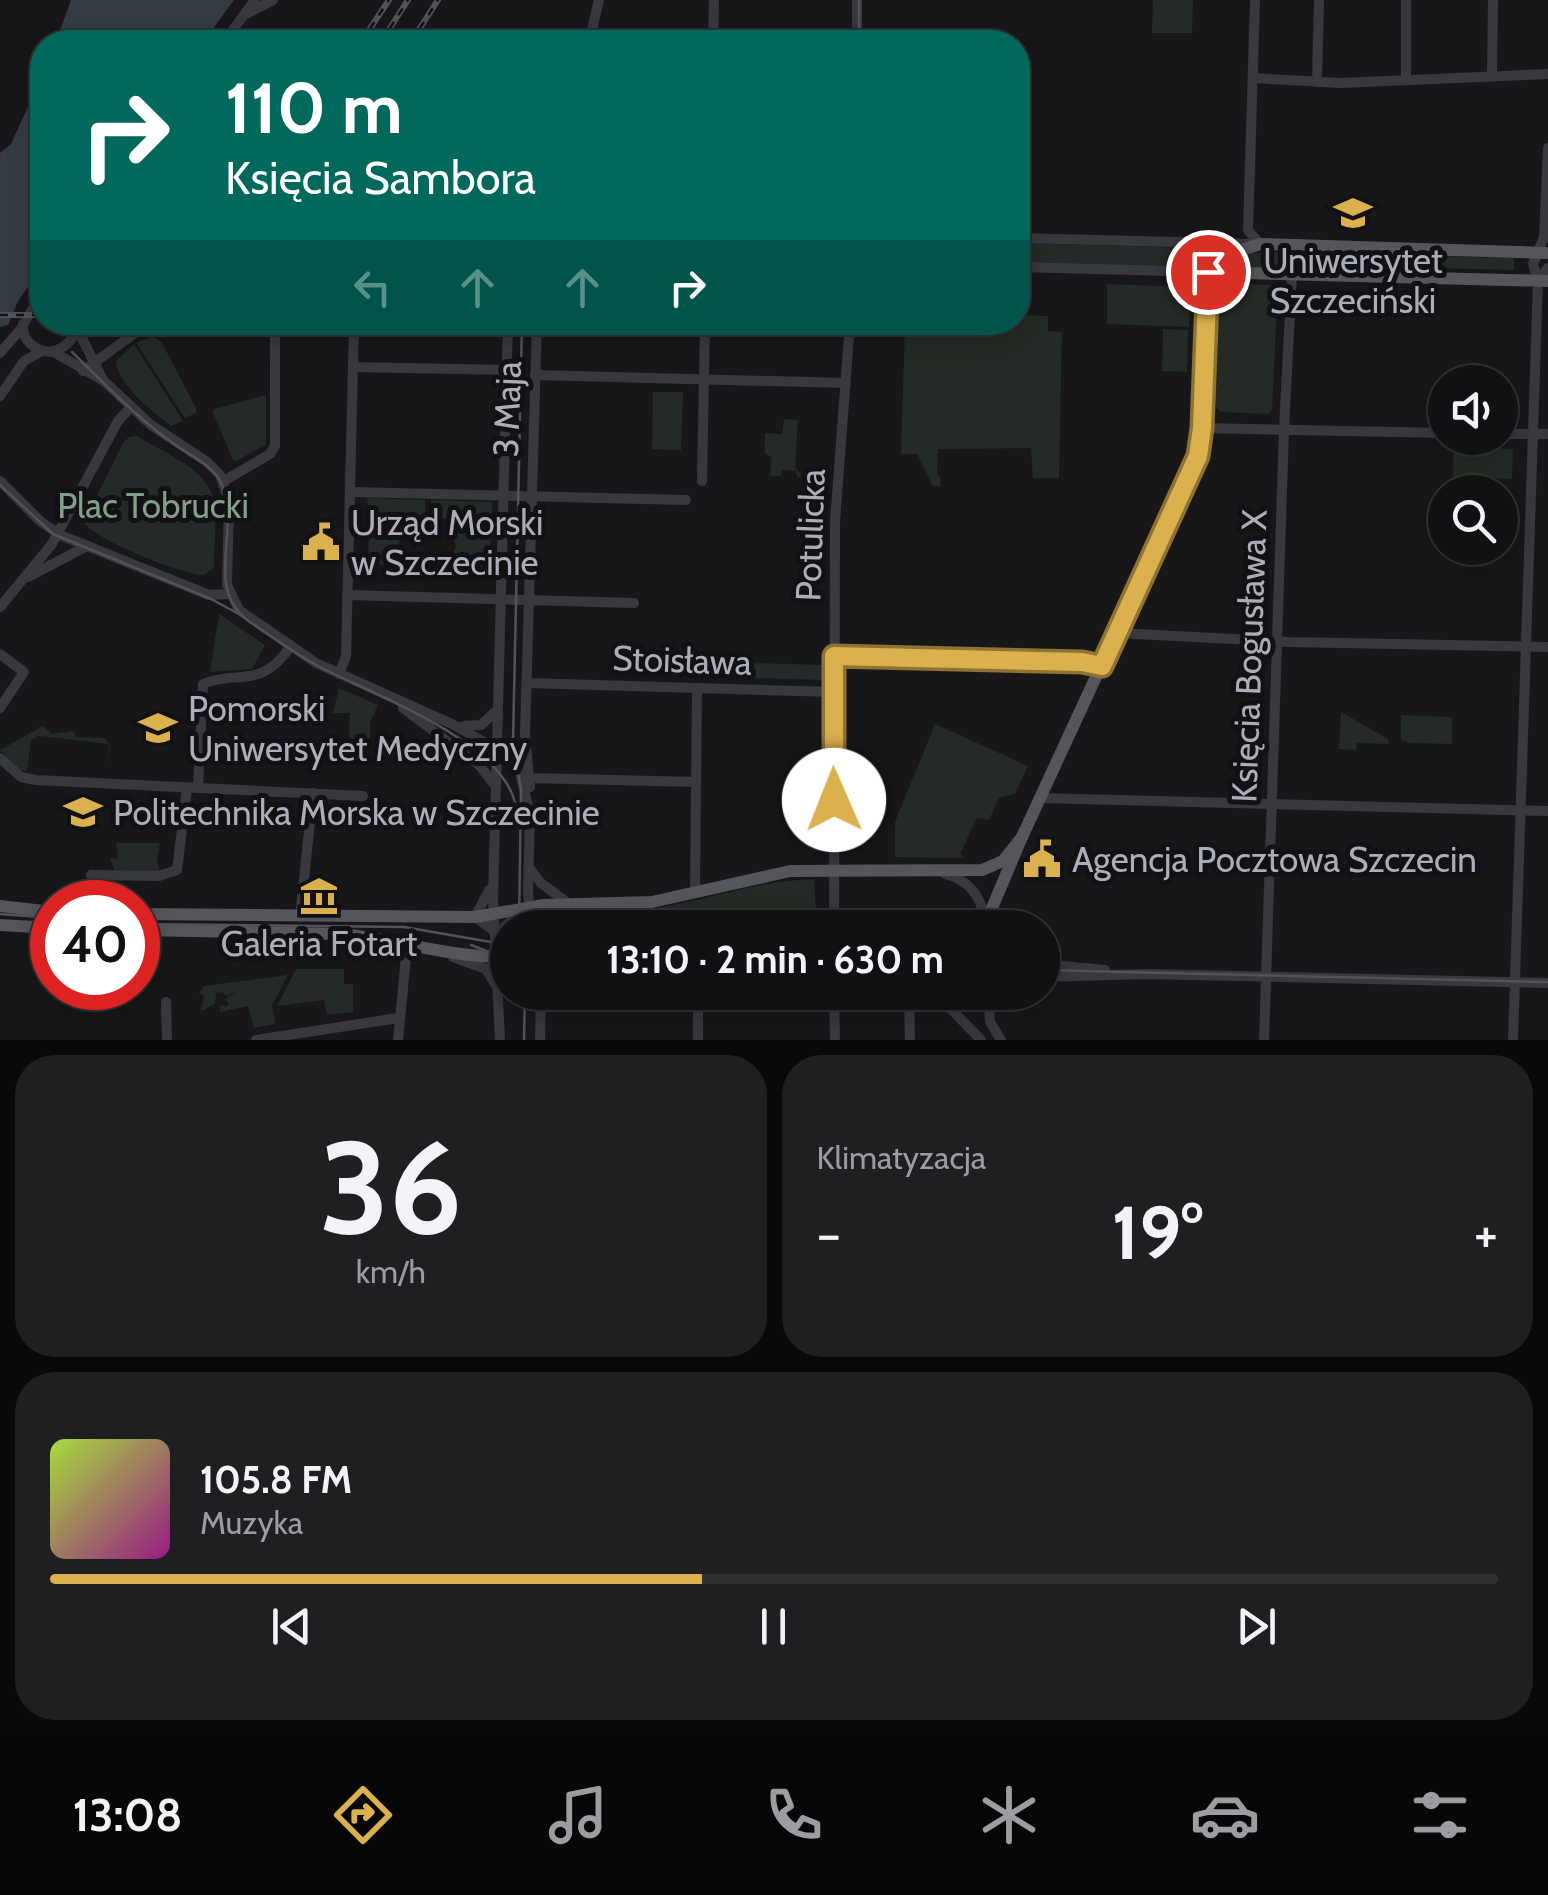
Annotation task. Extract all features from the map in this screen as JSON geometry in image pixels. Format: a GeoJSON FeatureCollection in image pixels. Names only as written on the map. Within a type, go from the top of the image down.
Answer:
{"type":"FeatureCollection","features":[{"type":"Feature","properties":{"kind":"main road"},"geometry":{"type":"LineString","coordinates":[[992,910],[1194,466],[1202,428],[1208,272],[1230,253],[1260,244],[1544,252]]}},
{"type":"Feature","properties":{"kind":"main road"},"geometry":{"type":"LineString","coordinates":[[1208,272],[1543,281]]}},
{"type":"Feature","properties":{"kind":"main road"},"geometry":{"type":"LineString","coordinates":[[525,910],[569,904],[652,902],[790,871],[992,868],[1008,856],[1022,837]]}},
{"type":"Feature","properties":{"kind":"main road"},"geometry":{"type":"LineString","coordinates":[[0,906],[30,909]]}},
{"type":"Feature","properties":{"kind":"main road"},"geometry":{"type":"LineString","coordinates":[[160,914],[475,917],[490,924]]}},
{"type":"Feature","properties":{"kind":"main road"},"geometry":{"type":"LineString","coordinates":[[4,929],[30,928]]}},
{"type":"Feature","properties":{"kind":"main road"},"geometry":{"type":"LineString","coordinates":[[160,930],[370,936],[433,951],[490,957]]}},
{"type":"Feature","properties":{"kind":"street"},"geometry":{"type":"LineString","coordinates":[[233,30],[255,0]]}},
{"type":"Feature","properties":{"kind":"street"},"geometry":{"type":"LineString","coordinates":[[245,14],[273,0]]}},
{"type":"Feature","properties":{"kind":"street"},"geometry":{"type":"LineString","coordinates":[[593,30],[599,0]]}},
{"type":"Feature","properties":{"kind":"street"},"geometry":{"type":"LineString","coordinates":[[714,0],[714,30]]}},
{"type":"Feature","properties":{"kind":"street"},"geometry":{"type":"LineString","coordinates":[[857,0],[857,30]]}},
{"type":"Feature","properties":{"kind":"street"},"geometry":{"type":"LineString","coordinates":[[1255,0],[1248,230],[1260,244]]}},
{"type":"Feature","properties":{"kind":"street"},"geometry":{"type":"LineString","coordinates":[[1316,82],[1318,0]]}},
{"type":"Feature","properties":{"kind":"street"},"geometry":{"type":"LineString","coordinates":[[1406,0],[1406,79]]}},
{"type":"Feature","properties":{"kind":"street"},"geometry":{"type":"LineString","coordinates":[[1492,76],[1493,0]]}},
{"type":"Feature","properties":{"kind":"street"},"geometry":{"type":"LineString","coordinates":[[1253,78],[1316,82],[1548,74]]}},
{"type":"Feature","properties":{"kind":"street"},"geometry":{"type":"LineString","coordinates":[[1543,281],[1534,264],[1544,252],[1548,148]]}},
{"type":"Feature","properties":{"kind":"street"},"geometry":{"type":"LineString","coordinates":[[1547,184],[1548,192]]}},
{"type":"Feature","properties":{"kind":"street"},"geometry":{"type":"LineString","coordinates":[[1234,243],[1248,230]]}},
{"type":"Feature","properties":{"kind":"street"},"geometry":{"type":"LineString","coordinates":[[1030,238],[1260,244]]}},
{"type":"Feature","properties":{"kind":"street"},"geometry":{"type":"LineString","coordinates":[[1030,267],[1208,272]]}},
{"type":"Feature","properties":{"kind":"street"},"geometry":{"type":"LineString","coordinates":[[1513,1040],[1532,434],[1543,281],[1548,268]]}},
{"type":"Feature","properties":{"kind":"street","name":"Księcia Bogusława X"},"geometry":{"type":"LineString","coordinates":[[1264,1040],[1292,274]]}},
{"type":"Feature","properties":{"kind":"street"},"geometry":{"type":"LineString","coordinates":[[0,353],[30,313]]}},
{"type":"Feature","properties":{"kind":"street"},"geometry":{"type":"LineString","coordinates":[[23,324],[27,340],[104,381],[158,431],[210,464],[224,481],[229,502],[229,594],[246,616],[339,674],[496,748],[519,770],[530,814]]}},
{"type":"Feature","properties":{"kind":"street"},"geometry":{"type":"LineString","coordinates":[[0,396],[24,360],[68,343],[72,335]]}},
{"type":"Feature","properties":{"kind":"street"},"geometry":{"type":"LineString","coordinates":[[82,335],[104,381]]}},
{"type":"Feature","properties":{"kind":"street"},"geometry":{"type":"LineString","coordinates":[[83,370],[131,335]]}},
{"type":"Feature","properties":{"kind":"street"},"geometry":{"type":"LineString","coordinates":[[224,481],[273,452],[274,335]]}},
{"type":"Feature","properties":{"kind":"street"},"geometry":{"type":"LineString","coordinates":[[339,674],[346,658],[354,335]]}},
{"type":"Feature","properties":{"kind":"street","name":"3 Maja"},"geometry":{"type":"LineString","coordinates":[[493,874],[508,335]]}},
{"type":"Feature","properties":{"kind":"street","name":"3 Maja"},"geometry":{"type":"LineString","coordinates":[[529,910],[526,747],[537,335]]}},
{"type":"Feature","properties":{"kind":"street"},"geometry":{"type":"LineString","coordinates":[[702,482],[705,335]]}},
{"type":"Feature","properties":{"kind":"street","name":"Potulicka"},"geometry":{"type":"LineString","coordinates":[[834,910],[835,522],[849,335]]}},
{"type":"Feature","properties":{"kind":"street"},"geometry":{"type":"LineString","coordinates":[[353,368],[507,370]]}},
{"type":"Feature","properties":{"kind":"street"},"geometry":{"type":"LineString","coordinates":[[535,375],[846,383]]}},
{"type":"Feature","properties":{"kind":"street"},"geometry":{"type":"LineString","coordinates":[[0,607],[58,534],[118,421],[131,407]]}},
{"type":"Feature","properties":{"kind":"street"},"geometry":{"type":"LineString","coordinates":[[1202,428],[1428,433]]}},
{"type":"Feature","properties":{"kind":"street"},"geometry":{"type":"LineString","coordinates":[[1518,434],[1548,434]]}},
{"type":"Feature","properties":{"kind":"street"},"geometry":{"type":"LineString","coordinates":[[0,481],[58,534],[208,595],[229,594]]}},
{"type":"Feature","properties":{"kind":"street"},"geometry":{"type":"LineString","coordinates":[[350,492],[504,496]]}},
{"type":"Feature","properties":{"kind":"street","name":"3 Maja"},"geometry":{"type":"LineString","coordinates":[[504,496],[532,496]]}},
{"type":"Feature","properties":{"kind":"street"},"geometry":{"type":"LineString","coordinates":[[532,496],[686,500]]}},
{"type":"Feature","properties":{"kind":"street"},"geometry":{"type":"LineString","coordinates":[[23,580],[87,546]]}},
{"type":"Feature","properties":{"kind":"street"},"geometry":{"type":"LineString","coordinates":[[347,595],[634,603]]}},
{"type":"Feature","properties":{"kind":"street"},"geometry":{"type":"LineString","coordinates":[[1117,633],[1548,647]]}},
{"type":"Feature","properties":{"kind":"street"},"geometry":{"type":"LineString","coordinates":[[91,876],[147,876],[177,870],[192,788],[203,684],[255,676],[281,660],[291,646]]}},
{"type":"Feature","properties":{"kind":"street"},"geometry":{"type":"LineString","coordinates":[[0,654],[24,672],[0,708]]}},
{"type":"Feature","properties":{"kind":"street"},"geometry":{"type":"LineString","coordinates":[[834,656],[1082,662],[1102,666]]}},
{"type":"Feature","properties":{"kind":"street","name":"Stoisława"},"geometry":{"type":"LineString","coordinates":[[528,684],[834,692]]}},
{"type":"Feature","properties":{"kind":"street"},"geometry":{"type":"LineString","coordinates":[[695,892],[697,688]]}},
{"type":"Feature","properties":{"kind":"street"},"geometry":{"type":"LineString","coordinates":[[386,695],[480,766],[490,778],[494,794]]}},
{"type":"Feature","properties":{"kind":"street"},"geometry":{"type":"LineString","coordinates":[[452,724],[481,726],[492,717],[497,704]]}},
{"type":"Feature","properties":{"kind":"street"},"geometry":{"type":"LineString","coordinates":[[0,758],[9,769],[30,779],[363,796]]}},
{"type":"Feature","properties":{"kind":"street"},"geometry":{"type":"LineString","coordinates":[[529,778],[696,782]]}},
{"type":"Feature","properties":{"kind":"street"},"geometry":{"type":"LineString","coordinates":[[300,917],[313,793]]}},
{"type":"Feature","properties":{"kind":"street"},"geometry":{"type":"LineString","coordinates":[[1040,798],[1548,811]]}},
{"type":"Feature","properties":{"kind":"street"},"geometry":{"type":"LineString","coordinates":[[530,868],[541,884],[569,904]]}},
{"type":"Feature","properties":{"kind":"street"},"geometry":{"type":"LineString","coordinates":[[924,871],[952,876],[970,886],[983,910]]}},
{"type":"Feature","properties":{"kind":"street"},"geometry":{"type":"LineString","coordinates":[[475,917],[488,896],[493,874]]}},
{"type":"Feature","properties":{"kind":"street"},"geometry":{"type":"LineString","coordinates":[[493,874],[498,910]]}},
{"type":"Feature","properties":{"kind":"street"},"geometry":{"type":"LineString","coordinates":[[398,1040],[407,946]]}},
{"type":"Feature","properties":{"kind":"street"},"geometry":{"type":"LineString","coordinates":[[433,951],[486,968],[490,974]]}},
{"type":"Feature","properties":{"kind":"street"},"geometry":{"type":"LineString","coordinates":[[1060,966],[1146,974]]}},
{"type":"Feature","properties":{"kind":"street"},"geometry":{"type":"LineString","coordinates":[[1060,976],[1146,974],[1548,984]]}},
{"type":"Feature","properties":{"kind":"street"},"geometry":{"type":"LineString","coordinates":[[166,1002],[167,1040]]}},
{"type":"Feature","properties":{"kind":"street"},"geometry":{"type":"LineString","coordinates":[[498,1010],[500,1040]]}},
{"type":"Feature","properties":{"kind":"street"},"geometry":{"type":"LineString","coordinates":[[540,1036],[541,1010]]}},
{"type":"Feature","properties":{"kind":"street"},"geometry":{"type":"LineString","coordinates":[[540,1036],[545,1010]]}},
{"type":"Feature","properties":{"kind":"street"},"geometry":{"type":"LineString","coordinates":[[698,1040],[700,1010]]}},
{"type":"Feature","properties":{"kind":"street"},"geometry":{"type":"LineString","coordinates":[[832,1010],[835,1040]]}},
{"type":"Feature","properties":{"kind":"street"},"geometry":{"type":"LineString","coordinates":[[910,1010],[910,1036]]}},
{"type":"Feature","properties":{"kind":"street"},"geometry":{"type":"LineString","coordinates":[[952,1010],[981,1040]]}},
{"type":"Feature","properties":{"kind":"street"},"geometry":{"type":"LineString","coordinates":[[989,1010],[990,1022],[1001,1040]]}},
{"type":"Feature","properties":{"kind":"street"},"geometry":{"type":"LineString","coordinates":[[256,1040],[398,1018]]}},
{"type":"Feature","properties":{"kind":"green space"},"geometry":{"type":"Polygon","coordinates":[[[1153,0],[1193,0],[1192,33],[1152,33],[1153,0]]]}},
{"type":"Feature","properties":{"kind":"green space"},"geometry":{"type":"Polygon","coordinates":[[[1030,243],[1193,248],[1182,267],[1030,263],[1030,243]]]}},
{"type":"Feature","properties":{"kind":"green space"},"geometry":{"type":"Polygon","coordinates":[[[1245,253],[1514,258],[1514,270],[1222,267],[1222,263],[1245,253]]]}},
{"type":"Feature","properties":{"kind":"green space"},"geometry":{"type":"Polygon","coordinates":[[[1227,283],[1271,285],[1275,289],[1272,410],[1268,414],[1221,412],[1215,406],[1218,290],[1227,283]]]}},
{"type":"Feature","properties":{"kind":"green space"},"geometry":{"type":"Polygon","coordinates":[[[1107,284],[1190,287],[1189,327],[1107,324],[1107,284]]]}},
{"type":"Feature","properties":{"kind":"green space"},"geometry":{"type":"Polygon","coordinates":[[[1030,315],[1048,316],[1048,331],[1062,332],[1059,478],[1033,478],[1031,448],[938,449],[937,476],[941,486],[933,486],[917,454],[901,454],[905,335],[1030,335],[1030,315]]]}},
{"type":"Feature","properties":{"kind":"green space"},"geometry":{"type":"Polygon","coordinates":[[[1163,329],[1188,330],[1187,372],[1162,371],[1163,329]]]}},
{"type":"Feature","properties":{"kind":"green space"},"geometry":{"type":"Polygon","coordinates":[[[153,336],[162,343],[196,413],[185,418],[136,343],[153,336]]]}},
{"type":"Feature","properties":{"kind":"green space"},"geometry":{"type":"Polygon","coordinates":[[[134,344],[183,421],[171,426],[122,379],[116,361],[134,344]]]}},
{"type":"Feature","properties":{"kind":"green space"},"geometry":{"type":"Polygon","coordinates":[[[653,392],[683,392],[681,450],[652,449],[653,392]]]}},
{"type":"Feature","properties":{"kind":"green space"},"geometry":{"type":"Polygon","coordinates":[[[266,395],[266,445],[234,462],[214,409],[266,395]]]}},
{"type":"Feature","properties":{"kind":"green space"},"geometry":{"type":"Polygon","coordinates":[[[784,419],[798,420],[798,478],[796,471],[782,470],[781,476],[770,476],[771,458],[765,452],[765,433],[782,434],[784,419]]]}},
{"type":"Feature","properties":{"kind":"green space","name":"Plac Tobrucki"},"geometry":{"type":"Polygon","coordinates":[[[137,436],[191,468],[212,495],[214,568],[203,575],[139,555],[104,538],[84,522],[123,443],[137,436]]]}},
{"type":"Feature","properties":{"kind":"green space"},"geometry":{"type":"Polygon","coordinates":[[[1454,455],[1513,455],[1512,475],[1453,475],[1454,455]]]}},
{"type":"Feature","properties":{"kind":"green space"},"geometry":{"type":"Polygon","coordinates":[[[367,498],[425,500],[425,517],[371,517],[367,498]]]}},
{"type":"Feature","properties":{"kind":"green space"},"geometry":{"type":"Polygon","coordinates":[[[431,500],[492,502],[492,518],[433,519],[431,500]]]}},
{"type":"Feature","properties":{"kind":"green space"},"geometry":{"type":"Polygon","coordinates":[[[369,523],[406,524],[398,545],[405,565],[368,564],[369,523]]]}},
{"type":"Feature","properties":{"kind":"green space"},"geometry":{"type":"Polygon","coordinates":[[[449,525],[491,527],[490,567],[448,566],[456,547],[449,525]]]}},
{"type":"Feature","properties":{"kind":"green space"},"geometry":{"type":"Polygon","coordinates":[[[219,614],[265,645],[252,669],[210,672],[219,614]]]}},
{"type":"Feature","properties":{"kind":"green space"},"geometry":{"type":"Polygon","coordinates":[[[711,662],[825,665],[825,680],[711,677],[711,662]]]}},
{"type":"Feature","properties":{"kind":"green space"},"geometry":{"type":"Polygon","coordinates":[[[339,688],[378,705],[366,745],[332,743],[349,740],[350,713],[333,713],[339,688]]]}},
{"type":"Feature","properties":{"kind":"green space"},"geometry":{"type":"Polygon","coordinates":[[[1341,712],[1388,739],[1389,744],[1357,743],[1356,750],[1339,749],[1341,712]]]}},
{"type":"Feature","properties":{"kind":"green space"},"geometry":{"type":"Polygon","coordinates":[[[1401,715],[1452,717],[1452,744],[1409,743],[1401,739],[1401,715]]]}},
{"type":"Feature","properties":{"kind":"green space"},"geometry":{"type":"Polygon","coordinates":[[[935,724],[1028,766],[1015,794],[999,798],[989,820],[977,818],[960,854],[964,858],[895,857],[895,822],[935,724]]]}},
{"type":"Feature","properties":{"kind":"green space"},"geometry":{"type":"Polygon","coordinates":[[[43,726],[52,734],[74,731],[76,737],[104,738],[110,745],[108,766],[109,744],[39,736],[31,740],[27,771],[20,770],[0,750],[43,726]]]}},
{"type":"Feature","properties":{"kind":"green space"},"geometry":{"type":"Polygon","coordinates":[[[116,843],[160,843],[160,872],[115,871],[110,859],[118,858],[116,843]]]}},
{"type":"Feature","properties":{"kind":"green space"},"geometry":{"type":"Polygon","coordinates":[[[814,879],[816,910],[640,910],[764,885],[814,879]]]}},
{"type":"Feature","properties":{"kind":"green space"},"geometry":{"type":"Polygon","coordinates":[[[296,969],[344,969],[344,984],[353,984],[353,1012],[327,1015],[324,1000],[277,1006],[296,969]]]}},
{"type":"Feature","properties":{"kind":"green space"},"geometry":{"type":"Polygon","coordinates":[[[288,975],[272,1005],[275,1024],[254,1028],[248,1006],[220,1012],[221,1004],[229,1004],[225,999],[239,989],[227,996],[216,993],[215,1004],[201,1011],[204,996],[199,993],[204,986],[288,975]]]}},
{"type":"Feature","properties":{"kind":"shaded area"},"geometry":{"type":"Polygon","coordinates":[[[71,0],[234,0],[212,30],[60,30],[71,0]]]}},
{"type":"Feature","properties":{"kind":"shaded area"},"geometry":{"type":"Polygon","coordinates":[[[30,102],[30,284],[8,325],[0,327],[0,153],[11,144],[30,102]]]}},
{"type":"Feature","properties":{"kind":"tram line"},"geometry":{"type":"LineString","coordinates":[[859,0],[859,30]]}},
{"type":"Feature","properties":{"kind":"tram line"},"geometry":{"type":"LineString","coordinates":[[519,910],[521,789],[513,742],[522,335]]}},
{"type":"Feature","properties":{"kind":"tram line"},"geometry":{"type":"LineString","coordinates":[[72,352],[140,418],[217,476],[227,505],[225,577],[236,609],[311,662],[465,742],[508,785],[516,809]]}},
{"type":"Feature","properties":{"kind":"tram line"},"geometry":{"type":"LineString","coordinates":[[0,485],[53,534],[239,614]]}},
{"type":"Feature","properties":{"kind":"tram line"},"geometry":{"type":"LineString","coordinates":[[0,914],[30,916]]}},
{"type":"Feature","properties":{"kind":"tram line"},"geometry":{"type":"LineString","coordinates":[[160,924],[404,927],[490,942]]}},
{"type":"Feature","properties":{"kind":"tram line"},"geometry":{"type":"LineString","coordinates":[[471,945],[490,952]]}},
{"type":"Feature","properties":{"kind":"tram line"},"geometry":{"type":"LineString","coordinates":[[1060,970],[1548,982]]}},
{"type":"Feature","properties":{"kind":"tram line"},"geometry":{"type":"LineString","coordinates":[[524,1040],[525,1010]]}},
{"type":"Feature","properties":{"kind":"railway"},"geometry":{"type":"LineString","coordinates":[[369,30],[389,0]]}},
{"type":"Feature","properties":{"kind":"railway"},"geometry":{"type":"LineString","coordinates":[[389,30],[408,0]]}},
{"type":"Feature","properties":{"kind":"railway"},"geometry":{"type":"LineString","coordinates":[[419,30],[438,0]]}},
{"type":"Feature","properties":{"kind":"railway"},"geometry":{"type":"LineString","coordinates":[[0,315],[30,315]]}},
{"type":"Feature","properties":{"kind":"place","name":"Uniwersytet Szczeciński"},"geometry":{"type":"Point","coordinates":[1353,213]}},
{"type":"Feature","properties":{"kind":"place","name":"Urząd Morski w Szczecinie"},"geometry":{"type":"Point","coordinates":[321,542]}},
{"type":"Feature","properties":{"kind":"place","name":"Pomorski Uniwersytet Medyczny"},"geometry":{"type":"Point","coordinates":[158,728]}},
{"type":"Feature","properties":{"kind":"place","name":"Politechnika Morska w Szczecinie"},"geometry":{"type":"Point","coordinates":[83,812]}},
{"type":"Feature","properties":{"kind":"place","name":"Agencja Pocztowa Szczecin"},"geometry":{"type":"Point","coordinates":[1042,859]}},
{"type":"Feature","properties":{"kind":"place","name":"Galeria Fotart"},"geometry":{"type":"Point","coordinates":[319,896]}},
{"type":"Feature","properties":{"kind":"route"},"geometry":{"type":"LineString","coordinates":[[834,800],[834,656],[1082,662],[1102,666],[1198,456],[1202,440],[1208,272]]}}]}
